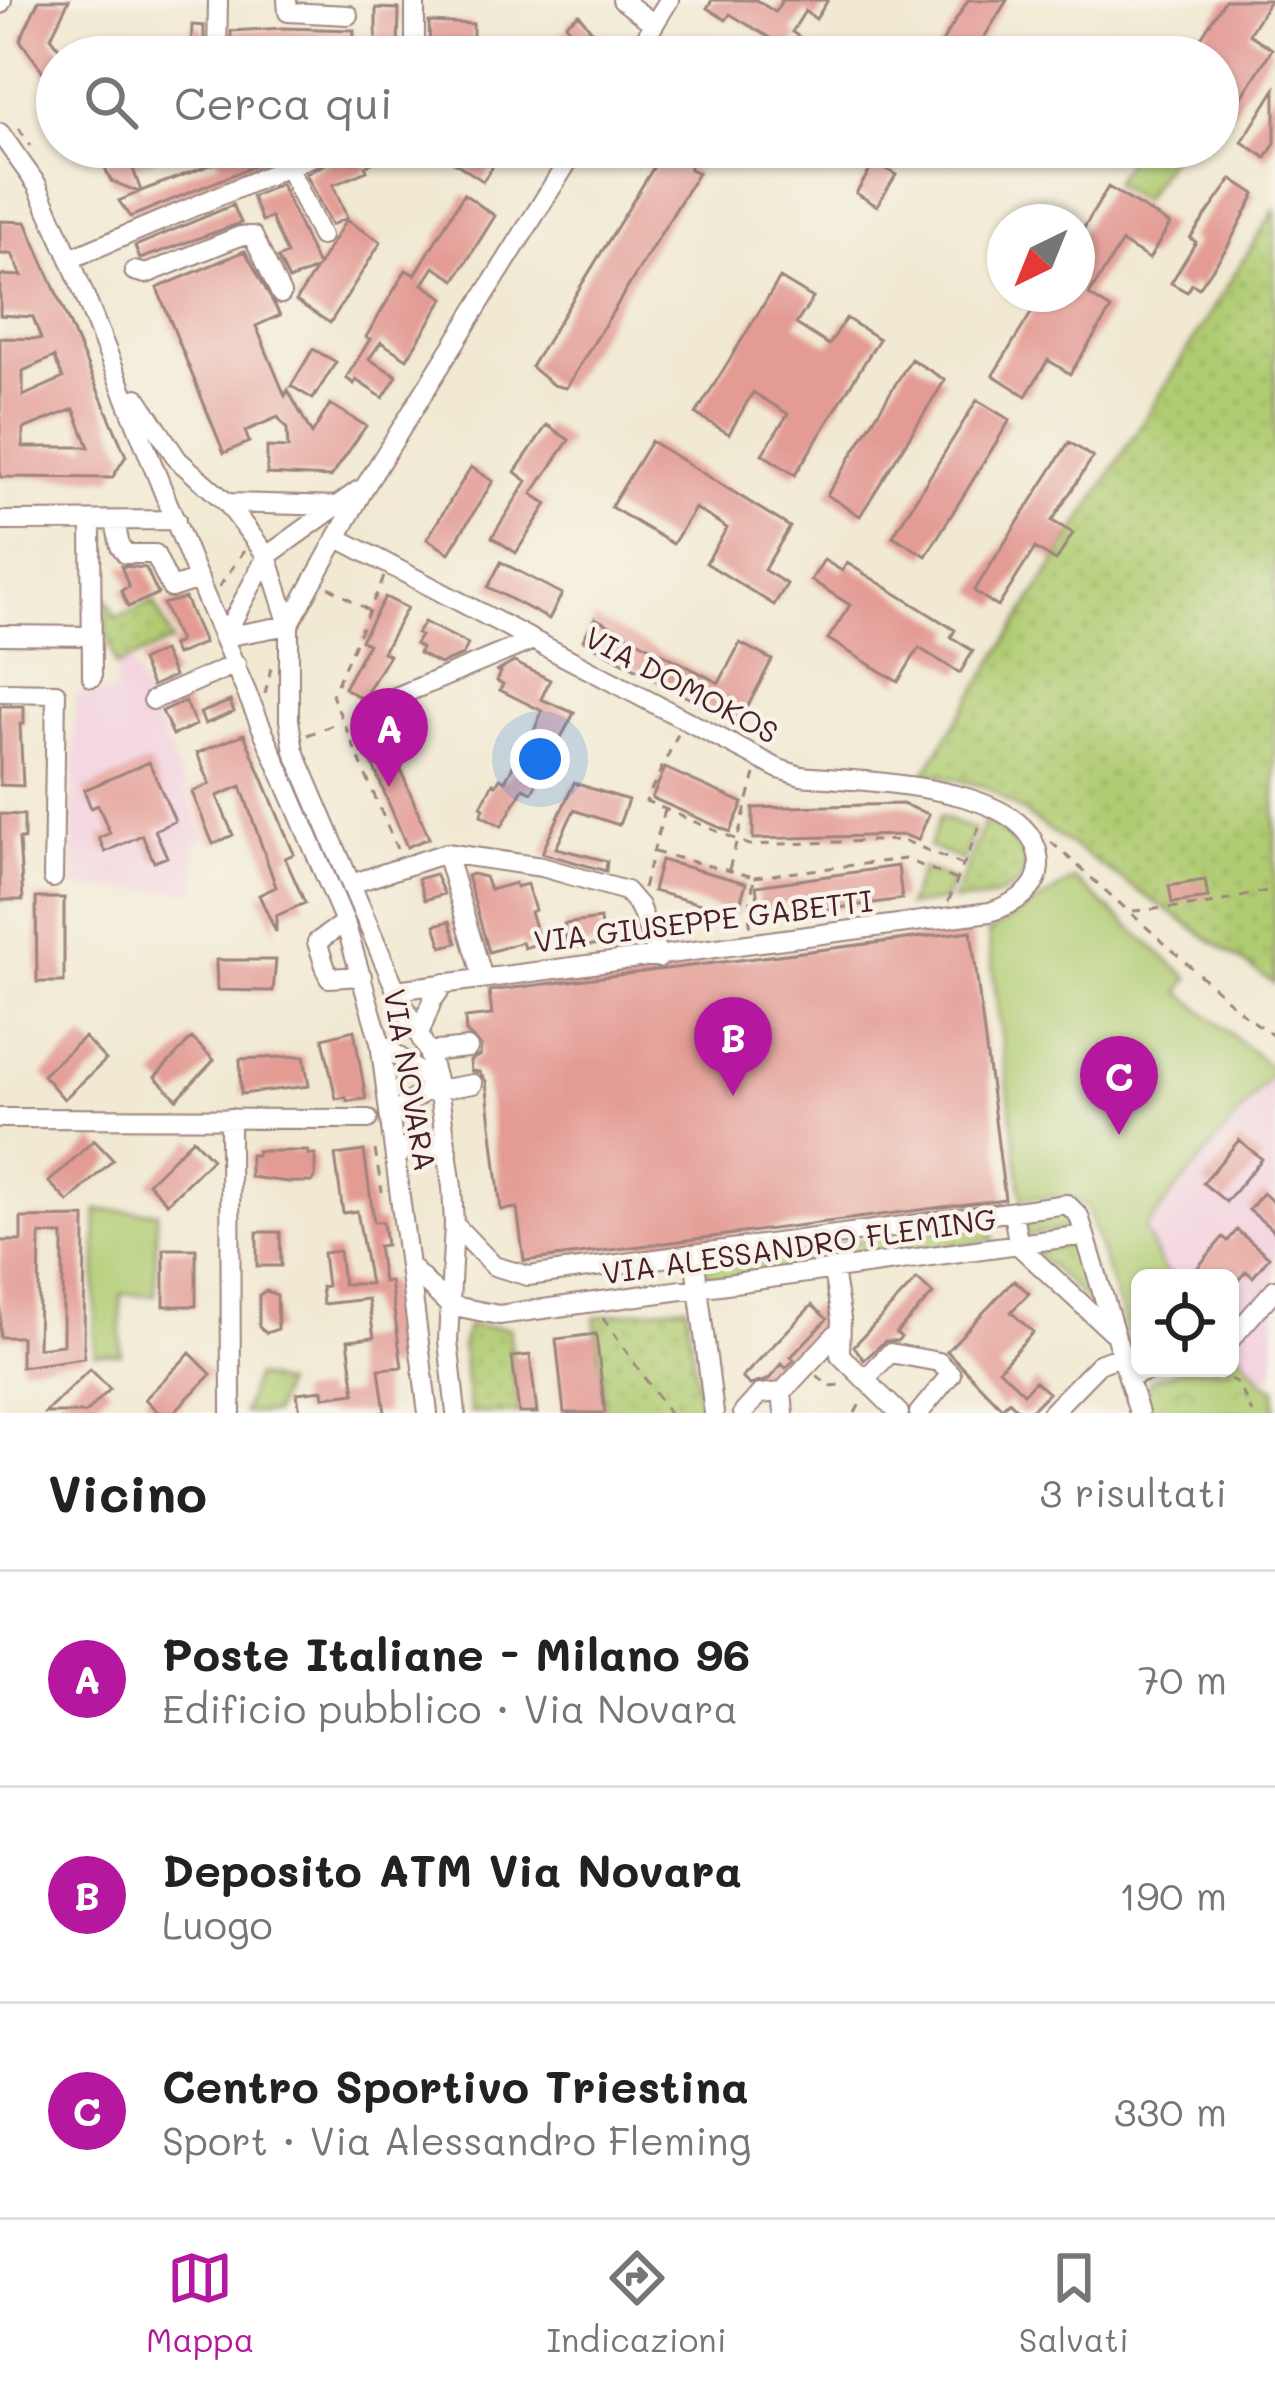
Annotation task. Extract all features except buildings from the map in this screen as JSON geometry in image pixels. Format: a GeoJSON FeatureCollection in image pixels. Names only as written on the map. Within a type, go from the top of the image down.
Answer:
{"type":"FeatureCollection","features":[{"type":"Feature","properties":{"kind":"street"},"geometry":{"type":"LineString","coordinates":[[217,36],[218,0]]}},
{"type":"Feature","properties":{"kind":"street"},"geometry":{"type":"LineString","coordinates":[[287,0],[288,12],[348,15]]}},
{"type":"Feature","properties":{"kind":"street"},"geometry":{"type":"LineString","coordinates":[[415,0],[415,36]]}},
{"type":"Feature","properties":{"kind":"street"},"geometry":{"type":"LineString","coordinates":[[622,0],[655,24]]}},
{"type":"Feature","properties":{"kind":"street"},"geometry":{"type":"LineString","coordinates":[[647,36],[669,0]]}},
{"type":"Feature","properties":{"kind":"street"},"geometry":{"type":"LineString","coordinates":[[0,133],[37,185],[176,520],[0,521]]}},
{"type":"Feature","properties":{"kind":"street"},"geometry":{"type":"LineString","coordinates":[[70,259],[286,168]]}},
{"type":"Feature","properties":{"kind":"street"},"geometry":{"type":"LineString","coordinates":[[288,168],[320,236]]}},
{"type":"Feature","properties":{"kind":"street"},"geometry":{"type":"LineString","coordinates":[[289,625],[366,485],[565,168]]}},
{"type":"Feature","properties":{"kind":"street"},"geometry":{"type":"LineString","coordinates":[[242,253],[232,248],[131,279],[240,236],[253,236],[281,294]]}},
{"type":"Feature","properties":{"kind":"street"},"geometry":{"type":"LineString","coordinates":[[106,345],[159,436],[190,473],[227,503],[267,556],[289,625]]}},
{"type":"Feature","properties":{"kind":"street"},"geometry":{"type":"LineString","coordinates":[[224,637],[267,556],[366,485]]}},
{"type":"Feature","properties":{"kind":"street"},"geometry":{"type":"LineString","coordinates":[[227,503],[340,506]]}},
{"type":"Feature","properties":{"kind":"street","name":"VIA NOVARA"},"geometry":{"type":"LineString","coordinates":[[176,520],[236,664],[258,703],[362,976],[380,1042],[428,1413]]}},
{"type":"Feature","properties":{"kind":"street"},"geometry":{"type":"LineString","coordinates":[[91,522],[92,677]]}},
{"type":"Feature","properties":{"kind":"street"},"geometry":{"type":"LineString","coordinates":[[115,522],[126,554],[154,554],[171,588],[199,579]]}},
{"type":"Feature","properties":{"kind":"street","name":"VIA DOMOKOS"},"geometry":{"type":"LineString","coordinates":[[338,538],[789,773],[958,795],[1011,818],[1036,845],[1035,881],[1012,903],[968,915]]}},
{"type":"Feature","properties":{"kind":"street"},"geometry":{"type":"LineString","coordinates":[[224,637],[289,625]]}},
{"type":"Feature","properties":{"kind":"street","name":"VIA NOVARA"},"geometry":{"type":"LineString","coordinates":[[289,625],[289,720],[298,761],[396,990],[424,1044],[438,1087],[454,1224],[448,1341],[456,1413]]}},
{"type":"Feature","properties":{"kind":"street"},"geometry":{"type":"LineString","coordinates":[[0,635],[92,636]]}},
{"type":"Feature","properties":{"kind":"street"},"geometry":{"type":"LineString","coordinates":[[374,706],[532,640]]}},
{"type":"Feature","properties":{"kind":"street"},"geometry":{"type":"LineString","coordinates":[[153,700],[236,664]]}},
{"type":"Feature","properties":{"kind":"street"},"geometry":{"type":"LineString","coordinates":[[0,692],[56,693],[53,878]]}},
{"type":"Feature","properties":{"kind":"street"},"geometry":{"type":"LineString","coordinates":[[351,884],[446,853],[542,867],[619,886],[639,906],[658,958]]}},
{"type":"Feature","properties":{"kind":"street"},"geometry":{"type":"LineString","coordinates":[[446,853],[484,978]]}},
{"type":"Feature","properties":{"kind":"street","name":"VIA GIUSEPPE GABETTI"},"geometry":{"type":"LineString","coordinates":[[396,990],[968,915]]}},
{"type":"Feature","properties":{"kind":"street"},"geometry":{"type":"LineString","coordinates":[[345,922],[317,942],[329,978],[362,976]]}},
{"type":"Feature","properties":{"kind":"street"},"geometry":{"type":"LineString","coordinates":[[424,1044],[432,1001],[445,983]]}},
{"type":"Feature","properties":{"kind":"street"},"geometry":{"type":"LineString","coordinates":[[380,1042],[438,1087],[390,1117]]}},
{"type":"Feature","properties":{"kind":"street","name":"VIA NOVARA"},"geometry":{"type":"LineString","coordinates":[[424,1044],[468,1048]]}},
{"type":"Feature","properties":{"kind":"street","name":"VIA NOVARA"},"geometry":{"type":"LineString","coordinates":[[438,1087],[473,1084]]}},
{"type":"Feature","properties":{"kind":"street"},"geometry":{"type":"LineString","coordinates":[[0,1118],[368,1119]]}},
{"type":"Feature","properties":{"kind":"street"},"geometry":{"type":"LineString","coordinates":[[230,1118],[231,1413]]}},
{"type":"Feature","properties":{"kind":"street"},"geometry":{"type":"LineString","coordinates":[[396,1159],[405,1147],[418,1142],[432,1143],[448,1153]]}},
{"type":"Feature","properties":{"kind":"street","name":"VIA ALESSANDRO FLEMING"},"geometry":{"type":"LineString","coordinates":[[454,1224],[494,1266],[512,1274],[694,1256],[1067,1204],[1074,1207],[1085,1235],[1139,1413]]}},
{"type":"Feature","properties":{"kind":"street","name":"VIA ALESSANDRO FLEMING"},"geometry":{"type":"LineString","coordinates":[[1012,1214],[1018,1246],[1116,1335]]}},
{"type":"Feature","properties":{"kind":"street","name":"VIA ALESSANDRO FLEMING"},"geometry":{"type":"LineString","coordinates":[[449,1305],[499,1315],[593,1308],[1085,1235]]}},
{"type":"Feature","properties":{"kind":"street"},"geometry":{"type":"LineString","coordinates":[[694,1256],[714,1413]]}},
{"type":"Feature","properties":{"kind":"street"},"geometry":{"type":"LineString","coordinates":[[409,1265],[449,1305]]}},
{"type":"Feature","properties":{"kind":"street","name":"VIA ALESSANDRO FLEMING"},"geometry":{"type":"LineString","coordinates":[[581,1270],[593,1308]]}},
{"type":"Feature","properties":{"kind":"street"},"geometry":{"type":"LineString","coordinates":[[833,1271],[841,1319],[840,1354],[899,1413]]}},
{"type":"Feature","properties":{"kind":"street"},"geometry":{"type":"LineString","coordinates":[[1239,1330],[1275,1289]]}},
{"type":"Feature","properties":{"kind":"street"},"geometry":{"type":"LineString","coordinates":[[743,1413],[760,1394],[783,1402],[806,1366],[838,1331]]}},
{"type":"Feature","properties":{"kind":"street"},"geometry":{"type":"LineString","coordinates":[[861,1376],[890,1353],[939,1362],[951,1374],[919,1413]]}},
{"type":"Feature","properties":{"kind":"street"},"geometry":{"type":"LineString","coordinates":[[1051,1413],[1099,1364],[1123,1355]]}},
{"type":"Feature","properties":{"kind":"path"},"geometry":{"type":"LineString","coordinates":[[215,594],[247,549]]}},
{"type":"Feature","properties":{"kind":"path"},"geometry":{"type":"LineString","coordinates":[[329,587],[369,611]]}},
{"type":"Feature","properties":{"kind":"path"},"geometry":{"type":"LineString","coordinates":[[258,703],[273,655]]}},
{"type":"Feature","properties":{"kind":"path"},"geometry":{"type":"LineString","coordinates":[[307,736],[343,721]]}},
{"type":"Feature","properties":{"kind":"path"},"geometry":{"type":"LineString","coordinates":[[679,732],[646,801],[749,845],[903,840],[963,866]]}},
{"type":"Feature","properties":{"kind":"path"},"geometry":{"type":"LineString","coordinates":[[729,871],[755,772]]}},
{"type":"Feature","properties":{"kind":"path"},"geometry":{"type":"LineString","coordinates":[[641,895],[665,809]]}},
{"type":"Feature","properties":{"kind":"path"},"geometry":{"type":"LineString","coordinates":[[946,908],[984,815]]}},
{"type":"Feature","properties":{"kind":"path"},"geometry":{"type":"LineString","coordinates":[[1051,842],[1246,1016],[1275,1036]]}},
{"type":"Feature","properties":{"kind":"path"},"geometry":{"type":"LineString","coordinates":[[905,859],[912,844]]}},
{"type":"Feature","properties":{"kind":"path"},"geometry":{"type":"LineString","coordinates":[[654,852],[754,877],[905,859],[957,880]]}},
{"type":"Feature","properties":{"kind":"path"},"geometry":{"type":"LineString","coordinates":[[752,930],[754,877]]}},
{"type":"Feature","properties":{"kind":"path"},"geometry":{"type":"LineString","coordinates":[[1131,912],[1210,904],[1275,890]]}},
{"type":"Feature","properties":{"kind":"path"},"geometry":{"type":"LineString","coordinates":[[375,1150],[382,1192]]}},
{"type":"Feature","properties":{"kind":"path"},"geometry":{"type":"LineString","coordinates":[[593,1308],[669,1413]]}},
{"type":"Feature","properties":{"kind":"path"},"geometry":{"type":"LineString","coordinates":[[806,1366],[828,1386],[846,1385],[861,1376]]}},
{"type":"Feature","properties":{"kind":"path"},"geometry":{"type":"LineString","coordinates":[[1228,1377],[1239,1385],[1252,1413]]}},
{"type":"Feature","properties":{"kind":"shaded area"},"geometry":{"type":"Polygon","coordinates":[[[130,660],[207,838],[196,842],[196,892],[73,887],[75,694],[115,693],[116,666],[130,660]]]}},
{"type":"Feature","properties":{"kind":"shaded area"},"geometry":{"type":"Polygon","coordinates":[[[1275,1074],[1275,1367],[1266,1385],[1239,1351],[1239,1269],[1163,1269],[1144,1229],[1275,1074]]]}},
{"type":"Feature","properties":{"kind":"green space"},"geometry":{"type":"Polygon","coordinates":[[[1123,168],[1163,168],[1142,201],[1113,183],[1123,168]]]}},
{"type":"Feature","properties":{"kind":"green space"},"geometry":{"type":"Polygon","coordinates":[[[1275,209],[1275,984],[986,787],[925,772],[1275,209]]]}},
{"type":"Feature","properties":{"kind":"green space"},"geometry":{"type":"Polygon","coordinates":[[[106,596],[116,618],[154,601],[172,641],[116,666],[106,632],[106,596]]]}},
{"type":"Feature","properties":{"kind":"green space"},"geometry":{"type":"Polygon","coordinates":[[[940,817],[974,830],[963,861],[929,847],[940,817]]]}},
{"type":"Feature","properties":{"kind":"green space"},"geometry":{"type":"Polygon","coordinates":[[[986,820],[1016,845],[1025,865],[1023,875],[996,896],[953,901],[986,820]]]}},
{"type":"Feature","properties":{"kind":"green space"},"geometry":{"type":"Polygon","coordinates":[[[922,868],[953,880],[944,901],[907,906],[922,868]]]}},
{"type":"Feature","properties":{"kind":"green space"},"geometry":{"type":"Polygon","coordinates":[[[1074,879],[1189,978],[1180,992],[1275,1071],[1144,1229],[1163,1269],[1131,1269],[1131,1345],[1086,1206],[1067,1196],[1022,1198],[988,933],[1074,879]]]}},
{"type":"Feature","properties":{"kind":"green space"},"geometry":{"type":"Polygon","coordinates":[[[97,1210],[157,1212],[155,1295],[121,1294],[121,1354],[94,1354],[97,1210]]]}},
{"type":"Feature","properties":{"kind":"green space"},"geometry":{"type":"Polygon","coordinates":[[[1065,1210],[1071,1214],[1073,1228],[1026,1236],[1027,1217],[1065,1210]]]}},
{"type":"Feature","properties":{"kind":"green space"},"geometry":{"type":"Polygon","coordinates":[[[988,1223],[994,1240],[713,1281],[708,1277],[706,1263],[711,1259],[988,1223]]]}},
{"type":"Feature","properties":{"kind":"green space"},"geometry":{"type":"Polygon","coordinates":[[[1082,1243],[1105,1317],[1033,1251],[1082,1243]]]}},
{"type":"Feature","properties":{"kind":"green space"},"geometry":{"type":"Polygon","coordinates":[[[686,1305],[701,1413],[605,1413],[595,1317],[686,1305]]]}},
{"type":"Feature","properties":{"kind":"green space"},"geometry":{"type":"Polygon","coordinates":[[[467,1326],[509,1328],[519,1413],[470,1413],[462,1349],[467,1326]]]}},
{"type":"Feature","properties":{"kind":"green space"},"geometry":{"type":"Polygon","coordinates":[[[1239,1352],[1266,1385],[1275,1388],[1275,1413],[1149,1413],[1144,1395],[1152,1380],[1239,1377],[1239,1352]]]}},
{"type":"Feature","properties":{"kind":"green space"},"geometry":{"type":"Polygon","coordinates":[[[255,1376],[283,1384],[274,1413],[243,1413],[255,1376]]]}},
{"type":"Feature","properties":{"kind":"place","name":"Poste Italiane - Milano 96"},"geometry":{"type":"Point","coordinates":[389,787]}},
{"type":"Feature","properties":{"kind":"place","name":"Deposito ATM Via Novara"},"geometry":{"type":"Point","coordinates":[733,1096]}},
{"type":"Feature","properties":{"kind":"place","name":"Centro Sportivo Triestina"},"geometry":{"type":"Point","coordinates":[1119,1135]}}]}
